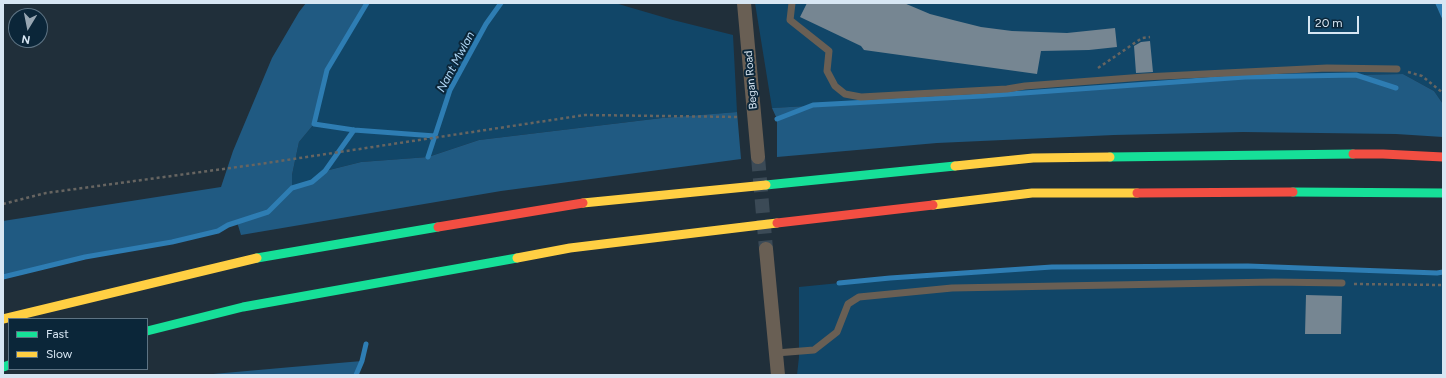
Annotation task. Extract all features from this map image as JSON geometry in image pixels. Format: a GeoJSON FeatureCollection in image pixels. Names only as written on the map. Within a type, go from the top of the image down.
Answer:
{"type":"FeatureCollection","features":[{"type":"Feature","properties":{"kind":"highway"},"geometry":{"type":"LineString","coordinates":[[3,319],[251,259],[575,204],[1033,158],[1383,154],[1443,156]]}},
{"type":"Feature","properties":{"kind":"highway"},"geometry":{"type":"LineString","coordinates":[[148,330],[243,306],[570,248],[1032,193],[1440,193]]}},
{"type":"Feature","properties":{"kind":"street","name":"Began Road"},"geometry":{"type":"LineString","coordinates":[[744,3],[758,157]]}},
{"type":"Feature","properties":{"kind":"street"},"geometry":{"type":"LineString","coordinates":[[766,249],[778,375]]}},
{"type":"Feature","properties":{"kind":"lane"},"geometry":{"type":"LineString","coordinates":[[792,3],[790,20],[829,51],[827,71],[835,86],[845,94],[861,97],[991,90],[1144,76],[1326,68],[1397,69]]}},
{"type":"Feature","properties":{"kind":"lane"},"geometry":{"type":"LineString","coordinates":[[776,353],[814,350],[836,332],[848,304],[859,297],[952,288],[1274,282],[1342,283]]}},
{"type":"Feature","properties":{"kind":"path"},"geometry":{"type":"LineString","coordinates":[[1088,80],[1089,74],[1142,38],[1150,37]]}},
{"type":"Feature","properties":{"kind":"path"},"geometry":{"type":"LineString","coordinates":[[1397,69],[1422,76],[1443,92]]}},
{"type":"Feature","properties":{"kind":"path"},"geometry":{"type":"LineString","coordinates":[[3,204],[46,193],[260,164],[586,115],[742,117],[754,115]]}},
{"type":"Feature","properties":{"kind":"path"},"geometry":{"type":"LineString","coordinates":[[1342,283],[1443,285]]}},
{"type":"Feature","properties":{"kind":"shaded area"},"geometry":{"type":"Polygon","coordinates":[[[306,3],[367,3],[327,70],[314,124],[299,142],[292,175],[292,188],[312,182],[325,171],[361,162],[428,157],[479,140],[662,118],[737,112],[741,159],[501,191],[241,235],[237,222],[218,231],[172,242],[85,257],[3,277],[3,221],[221,187],[233,151],[272,58],[299,12],[306,3]]]}},
{"type":"Feature","properties":{"kind":"shaded area"},"geometry":{"type":"Polygon","coordinates":[[[367,3],[615,3],[673,20],[733,35],[737,112],[662,118],[479,140],[428,157],[361,162],[325,171],[312,182],[292,188],[292,175],[299,142],[314,124],[327,70],[367,3]]]}},
{"type":"Feature","properties":{"kind":"shaded area"},"geometry":{"type":"Polygon","coordinates":[[[755,3],[1435,3],[1443,21],[1443,104],[1434,91],[1403,74],[1245,77],[982,96],[772,108],[755,3]]]}},
{"type":"Feature","properties":{"kind":"shaded area"},"geometry":{"type":"Polygon","coordinates":[[[1435,3],[1443,3],[1443,21],[1435,3]]]}},
{"type":"Feature","properties":{"kind":"shaded area"},"geometry":{"type":"Polygon","coordinates":[[[1403,74],[1434,91],[1443,104],[1443,137],[1396,134],[1243,132],[1114,135],[937,143],[777,157],[777,119],[772,108],[982,96],[1245,77],[1403,74]]]}},
{"type":"Feature","properties":{"kind":"shaded area"},"geometry":{"type":"Polygon","coordinates":[[[1248,266],[1443,272],[1443,375],[797,375],[799,357],[799,287],[890,278],[1052,267],[1248,266]]]}},
{"type":"Feature","properties":{"kind":"shaded area"},"geometry":{"type":"Polygon","coordinates":[[[362,361],[356,375],[202,375],[292,367],[362,361]]]}},
{"type":"Feature","properties":{"kind":"building"},"geometry":{"type":"Polygon","coordinates":[[[807,3],[904,3],[930,14],[953,20],[981,27],[1012,31],[1067,33],[1115,28],[1117,47],[1089,50],[1041,51],[1037,74],[864,50],[861,46],[800,17],[807,3]]]}},
{"type":"Feature","properties":{"kind":"building"},"geometry":{"type":"Polygon","coordinates":[[[1150,41],[1153,72],[1136,73],[1134,46],[1141,42],[1150,41]]]}},
{"type":"Feature","properties":{"kind":"building"},"geometry":{"type":"Polygon","coordinates":[[[1306,295],[1342,296],[1341,334],[1305,334],[1306,295]]]}},
{"type":"Feature","properties":{"kind":"waterway"},"geometry":{"type":"LineString","coordinates":[[367,3],[327,70],[314,124],[354,130],[435,136]]}},
{"type":"Feature","properties":{"kind":"waterway","name":"Nant Mwlan"},"geometry":{"type":"LineString","coordinates":[[428,157],[450,90],[486,24],[501,3]]}},
{"type":"Feature","properties":{"kind":"waterway"},"geometry":{"type":"LineString","coordinates":[[777,119],[813,105],[982,96],[1245,77],[1356,75],[1396,88]]}},
{"type":"Feature","properties":{"kind":"waterway"},"geometry":{"type":"LineString","coordinates":[[3,277],[85,257],[172,242],[218,231],[228,225],[268,212],[292,188],[312,182],[325,171],[354,130]]}},
{"type":"Feature","properties":{"kind":"waterway"},"geometry":{"type":"LineString","coordinates":[[839,283],[1052,267],[1248,266],[1443,272]]}},
{"type":"Feature","properties":{"kind":"waterway","name":"Nant Mwlan"},"geometry":{"type":"LineString","coordinates":[[356,375],[362,361],[366,344]]}},
{"type":"Feature","properties":{"kind":"tunnel"},"geometry":{"type":"LineString","coordinates":[[758,157],[766,249]]}},
{"type":"Feature","properties":{"kind":"traffic: fast"},"geometry":{"type":"LineString","coordinates":[[1110,157],[1353,154]]}},
{"type":"Feature","properties":{"kind":"traffic: fast"},"geometry":{"type":"LineString","coordinates":[[766,185],[955,166]]}},
{"type":"Feature","properties":{"kind":"traffic: fast"},"geometry":{"type":"LineString","coordinates":[[1293,192],[1443,193]]}},
{"type":"Feature","properties":{"kind":"traffic: fast"},"geometry":{"type":"LineString","coordinates":[[257,258],[438,227]]}},
{"type":"Feature","properties":{"kind":"traffic: fast"},"geometry":{"type":"LineString","coordinates":[[148,331],[243,307],[517,258]]}},
{"type":"Feature","properties":{"kind":"traffic: fast"},"geometry":{"type":"LineString","coordinates":[[3,367],[8,365]]}},
{"type":"Feature","properties":{"kind":"traffic: slow"},"geometry":{"type":"LineString","coordinates":[[955,166],[1033,158],[1110,157]]}},
{"type":"Feature","properties":{"kind":"traffic: slow"},"geometry":{"type":"LineString","coordinates":[[583,203],[766,185]]}},
{"type":"Feature","properties":{"kind":"traffic: slow"},"geometry":{"type":"LineString","coordinates":[[933,205],[1032,193],[1137,193]]}},
{"type":"Feature","properties":{"kind":"traffic: slow"},"geometry":{"type":"LineString","coordinates":[[517,258],[570,248],[777,223]]}},
{"type":"Feature","properties":{"kind":"traffic: slow"},"geometry":{"type":"LineString","coordinates":[[3,319],[257,258]]}},
{"type":"Feature","properties":{"kind":"traffic: jam"},"geometry":{"type":"LineString","coordinates":[[1353,154],[1443,157]]}},
{"type":"Feature","properties":{"kind":"traffic: jam"},"geometry":{"type":"LineString","coordinates":[[1137,193],[1293,192]]}},
{"type":"Feature","properties":{"kind":"traffic: jam"},"geometry":{"type":"LineString","coordinates":[[438,227],[583,203]]}},
{"type":"Feature","properties":{"kind":"traffic: jam"},"geometry":{"type":"LineString","coordinates":[[777,223],[933,205]]}}]}
